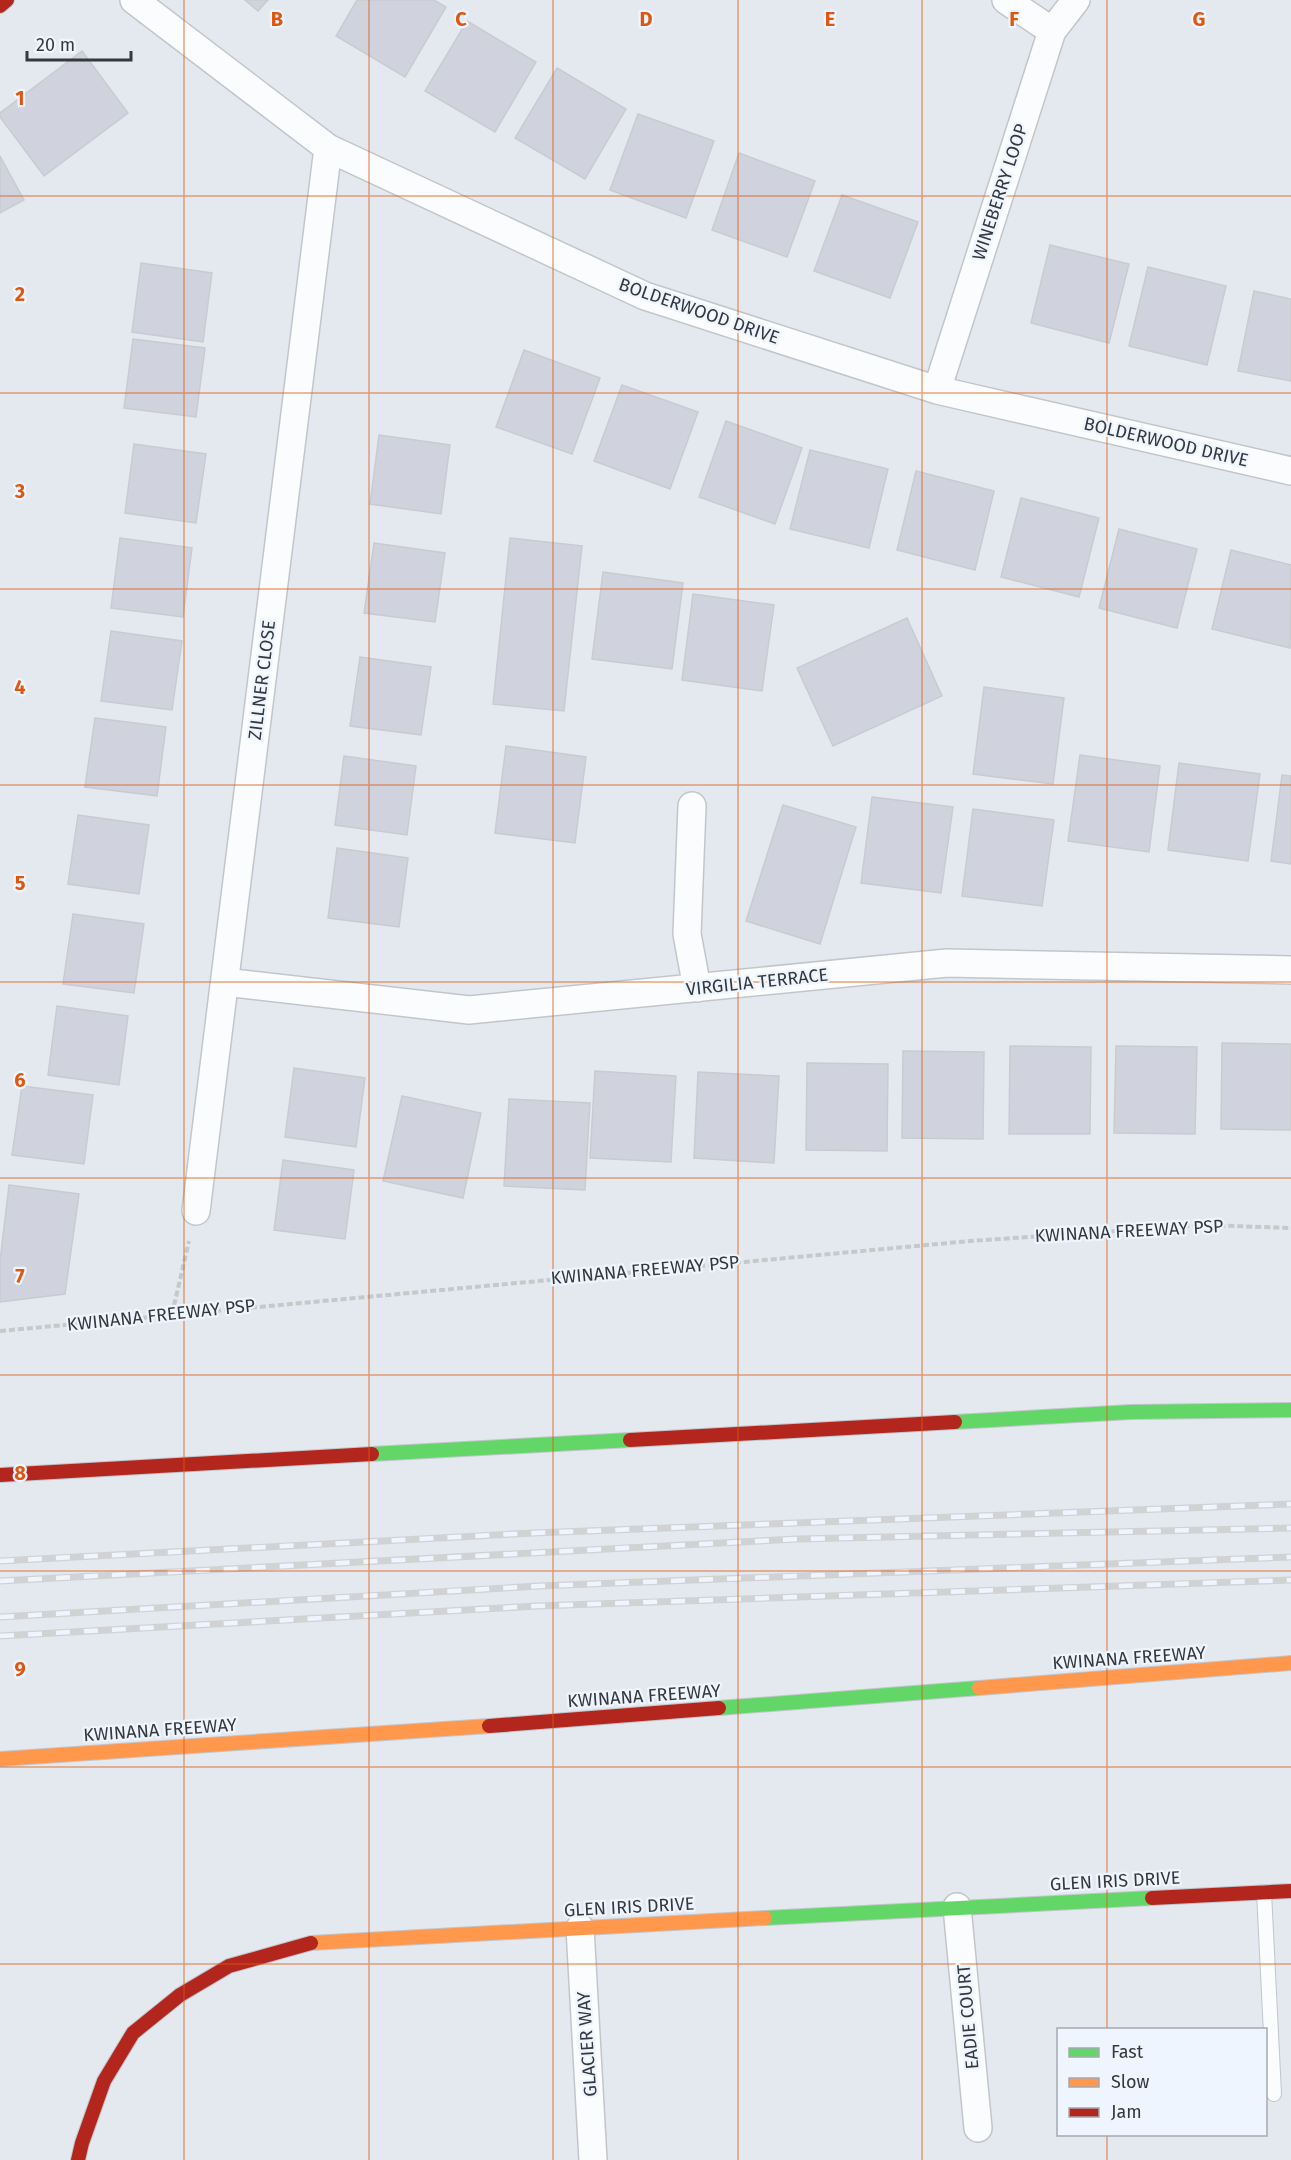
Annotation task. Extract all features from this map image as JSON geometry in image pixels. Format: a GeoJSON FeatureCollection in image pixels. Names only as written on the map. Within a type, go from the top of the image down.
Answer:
{"type":"FeatureCollection","features":[{"type":"Feature","properties":{"kind":"main road"},"geometry":{"type":"LineString","coordinates":[[0,6],[7,0]]}},
{"type":"Feature","properties":{"kind":"main road"},"geometry":{"type":"LineString","coordinates":[[0,1475],[1131,1412],[1291,1410]]}},
{"type":"Feature","properties":{"kind":"main road","name":"KWINANA FREEWAY"},"geometry":{"type":"LineString","coordinates":[[0,1759],[443,1730],[1291,1663]]}},
{"type":"Feature","properties":{"kind":"main road"},"geometry":{"type":"LineString","coordinates":[[36,1771],[443,1730]]}},
{"type":"Feature","properties":{"kind":"main road","name":"GLEN IRIS DRIVE"},"geometry":{"type":"LineString","coordinates":[[78,2160],[81,2143],[104,2081],[133,2033],[180,1995],[229,1966],[308,1943],[957,1906],[1291,1891]]}},
{"type":"Feature","properties":{"kind":"street","name":"BOLDERWOOD DRIVE"},"geometry":{"type":"LineString","coordinates":[[134,0],[328,148],[645,296],[937,390],[1291,471]]}},
{"type":"Feature","properties":{"kind":"street"},"geometry":{"type":"LineString","coordinates":[[1006,0],[1052,31]]}},
{"type":"Feature","properties":{"kind":"street","name":"WINEBERRY LOOP"},"geometry":{"type":"LineString","coordinates":[[937,390],[1052,31],[1076,0]]}},
{"type":"Feature","properties":{"kind":"street","name":"ZILLNER CLOSE"},"geometry":{"type":"LineString","coordinates":[[196,1211],[328,148]]}},
{"type":"Feature","properties":{"kind":"street"},"geometry":{"type":"LineString","coordinates":[[692,806],[687,934],[697,988]]}},
{"type":"Feature","properties":{"kind":"street","name":"VIRGILIA TERRACE"},"geometry":{"type":"LineString","coordinates":[[225,982],[469,1010],[947,963],[1291,970]]}},
{"type":"Feature","properties":{"kind":"street","name":"EADIE COURT"},"geometry":{"type":"LineString","coordinates":[[957,1906],[978,2128]]}},
{"type":"Feature","properties":{"kind":"street","name":"GLACIER WAY"},"geometry":{"type":"LineString","coordinates":[[580,1928],[593,2160]]}},
{"type":"Feature","properties":{"kind":"lane"},"geometry":{"type":"LineString","coordinates":[[1264,1892],[1274,2094]]}},
{"type":"Feature","properties":{"kind":"path"},"geometry":{"type":"LineString","coordinates":[[172,1314],[196,1211]]}},
{"type":"Feature","properties":{"kind":"path","name":"KWINANA FREEWAY PSP"},"geometry":{"type":"LineString","coordinates":[[0,1331],[970,1240],[1205,1225],[1291,1228]]}},
{"type":"Feature","properties":{"kind":"building"},"geometry":{"type":"Polygon","coordinates":[[[245,0],[268,0],[258,11],[245,0]]]}},
{"type":"Feature","properties":{"kind":"building"},"geometry":{"type":"Polygon","coordinates":[[[357,0],[434,0],[446,7],[405,77],[336,36],[357,0]]]}},
{"type":"Feature","properties":{"kind":"building"},"geometry":{"type":"Polygon","coordinates":[[[467,21],[536,62],[495,132],[425,91],[467,21]]]}},
{"type":"Feature","properties":{"kind":"building"},"geometry":{"type":"Polygon","coordinates":[[[82,51],[128,113],[44,176],[0,117],[0,113],[82,51]]]}},
{"type":"Feature","properties":{"kind":"building"},"geometry":{"type":"Polygon","coordinates":[[[557,68],[626,109],[585,179],[515,138],[557,68]]]}},
{"type":"Feature","properties":{"kind":"building"},"geometry":{"type":"Polygon","coordinates":[[[638,114],[714,141],[686,218],[610,190],[638,114]]]}},
{"type":"Feature","properties":{"kind":"building"},"geometry":{"type":"Polygon","coordinates":[[[739,153],[815,181],[787,257],[712,230],[739,153]]]}},
{"type":"Feature","properties":{"kind":"building"},"geometry":{"type":"Polygon","coordinates":[[[0,156],[24,200],[0,213],[0,156]]]}},
{"type":"Feature","properties":{"kind":"building"},"geometry":{"type":"Polygon","coordinates":[[[842,195],[918,222],[890,298],[814,271],[842,195]]]}},
{"type":"Feature","properties":{"kind":"building"},"geometry":{"type":"Polygon","coordinates":[[[1050,245],[1129,264],[1109,343],[1031,323],[1050,245]]]}},
{"type":"Feature","properties":{"kind":"building"},"geometry":{"type":"Polygon","coordinates":[[[141,263],[212,273],[203,342],[132,332],[141,263]]]}},
{"type":"Feature","properties":{"kind":"building"},"geometry":{"type":"Polygon","coordinates":[[[1148,267],[1226,286],[1207,365],[1129,346],[1148,267]]]}},
{"type":"Feature","properties":{"kind":"building"},"geometry":{"type":"Polygon","coordinates":[[[1254,291],[1291,299],[1291,381],[1238,371],[1254,291]]]}},
{"type":"Feature","properties":{"kind":"building"},"geometry":{"type":"Polygon","coordinates":[[[133,339],[205,348],[196,417],[124,408],[133,339]]]}},
{"type":"Feature","properties":{"kind":"building"},"geometry":{"type":"Polygon","coordinates":[[[524,350],[600,378],[572,454],[496,427],[524,350]]]}},
{"type":"Feature","properties":{"kind":"building"},"geometry":{"type":"Polygon","coordinates":[[[622,385],[698,412],[670,489],[594,461],[622,385]]]}},
{"type":"Feature","properties":{"kind":"building"},"geometry":{"type":"Polygon","coordinates":[[[726,421],[802,448],[775,524],[699,497],[726,421]]]}},
{"type":"Feature","properties":{"kind":"building"},"geometry":{"type":"Polygon","coordinates":[[[379,435],[450,445],[441,514],[370,504],[379,435]]]}},
{"type":"Feature","properties":{"kind":"building"},"geometry":{"type":"Polygon","coordinates":[[[134,444],[206,454],[196,523],[125,513],[134,444]]]}},
{"type":"Feature","properties":{"kind":"building"},"geometry":{"type":"Polygon","coordinates":[[[810,450],[888,469],[869,548],[790,529],[810,450]]]}},
{"type":"Feature","properties":{"kind":"building"},"geometry":{"type":"Polygon","coordinates":[[[916,471],[994,491],[975,570],[897,550],[916,471]]]}},
{"type":"Feature","properties":{"kind":"building"},"geometry":{"type":"Polygon","coordinates":[[[1021,498],[1099,518],[1079,597],[1001,577],[1021,498]]]}},
{"type":"Feature","properties":{"kind":"building"},"geometry":{"type":"Polygon","coordinates":[[[1119,529],[1197,549],[1177,628],[1099,608],[1119,529]]]}},
{"type":"Feature","properties":{"kind":"building"},"geometry":{"type":"Polygon","coordinates":[[[120,538],[192,548],[183,617],[111,608],[120,538]]]}},
{"type":"Feature","properties":{"kind":"building"},"geometry":{"type":"Polygon","coordinates":[[[510,538],[582,546],[564,711],[493,704],[510,538]]]}},
{"type":"Feature","properties":{"kind":"building"},"geometry":{"type":"Polygon","coordinates":[[[374,543],[445,553],[435,622],[364,613],[374,543]]]}},
{"type":"Feature","properties":{"kind":"building"},"geometry":{"type":"Polygon","coordinates":[[[1231,550],[1291,565],[1290,648],[1212,629],[1231,550]]]}},
{"type":"Feature","properties":{"kind":"building"},"geometry":{"type":"Polygon","coordinates":[[[603,572],[683,583],[672,669],[592,659],[603,572]]]}},
{"type":"Feature","properties":{"kind":"building"},"geometry":{"type":"Polygon","coordinates":[[[693,594],[774,605],[762,691],[682,680],[693,594]]]}},
{"type":"Feature","properties":{"kind":"building"},"geometry":{"type":"Polygon","coordinates":[[[907,618],[942,696],[833,746],[797,668],[907,618]]]}},
{"type":"Feature","properties":{"kind":"building"},"geometry":{"type":"Polygon","coordinates":[[[111,631],[182,641],[172,710],[101,701],[111,631]]]}},
{"type":"Feature","properties":{"kind":"building"},"geometry":{"type":"Polygon","coordinates":[[[360,657],[431,667],[421,735],[350,726],[360,657]]]}},
{"type":"Feature","properties":{"kind":"building"},"geometry":{"type":"Polygon","coordinates":[[[984,687],[1064,698],[1053,784],[973,774],[984,687]]]}},
{"type":"Feature","properties":{"kind":"building"},"geometry":{"type":"Polygon","coordinates":[[[95,718],[166,727],[157,796],[85,787],[95,718]]]}},
{"type":"Feature","properties":{"kind":"building"},"geometry":{"type":"Polygon","coordinates":[[[506,746],[586,757],[575,843],[495,833],[506,746]]]}},
{"type":"Feature","properties":{"kind":"building"},"geometry":{"type":"Polygon","coordinates":[[[1080,755],[1160,766],[1149,852],[1068,841],[1080,755]]]}},
{"type":"Feature","properties":{"kind":"building"},"geometry":{"type":"Polygon","coordinates":[[[344,756],[416,766],[407,835],[335,825],[344,756]]]}},
{"type":"Feature","properties":{"kind":"building"},"geometry":{"type":"Polygon","coordinates":[[[1179,763],[1260,774],[1248,861],[1168,850],[1179,763]]]}},
{"type":"Feature","properties":{"kind":"building"},"geometry":{"type":"Polygon","coordinates":[[[1282,775],[1291,776],[1291,864],[1271,861],[1282,775]]]}},
{"type":"Feature","properties":{"kind":"building"},"geometry":{"type":"Polygon","coordinates":[[[872,797],[953,807],[941,893],[861,883],[872,797]]]}},
{"type":"Feature","properties":{"kind":"building"},"geometry":{"type":"Polygon","coordinates":[[[783,805],[856,827],[820,944],[746,921],[783,805]]]}},
{"type":"Feature","properties":{"kind":"building"},"geometry":{"type":"Polygon","coordinates":[[[973,809],[1054,820],[1042,906],[962,896],[973,809]]]}},
{"type":"Feature","properties":{"kind":"building"},"geometry":{"type":"Polygon","coordinates":[[[78,815],[149,825],[139,894],[68,884],[78,815]]]}},
{"type":"Feature","properties":{"kind":"building"},"geometry":{"type":"Polygon","coordinates":[[[337,848],[408,858],[399,927],[328,918],[337,848]]]}},
{"type":"Feature","properties":{"kind":"building"},"geometry":{"type":"Polygon","coordinates":[[[73,914],[144,924],[134,993],[63,984],[73,914]]]}},
{"type":"Feature","properties":{"kind":"building"},"geometry":{"type":"Polygon","coordinates":[[[57,1006],[128,1016],[119,1085],[48,1075],[57,1006]]]}},
{"type":"Feature","properties":{"kind":"building"},"geometry":{"type":"Polygon","coordinates":[[[1222,1043],[1291,1044],[1291,1130],[1221,1129],[1222,1043]]]}},
{"type":"Feature","properties":{"kind":"building"},"geometry":{"type":"Polygon","coordinates":[[[1010,1046],[1091,1047],[1090,1134],[1009,1134],[1010,1046]]]}},
{"type":"Feature","properties":{"kind":"building"},"geometry":{"type":"Polygon","coordinates":[[[1116,1046],[1197,1047],[1195,1134],[1114,1133],[1116,1046]]]}},
{"type":"Feature","properties":{"kind":"building"},"geometry":{"type":"Polygon","coordinates":[[[903,1051],[984,1052],[983,1139],[902,1138],[903,1051]]]}},
{"type":"Feature","properties":{"kind":"building"},"geometry":{"type":"Polygon","coordinates":[[[807,1063],[888,1064],[887,1151],[806,1150],[807,1063]]]}},
{"type":"Feature","properties":{"kind":"building"},"geometry":{"type":"Polygon","coordinates":[[[294,1068],[365,1078],[356,1147],[285,1137],[294,1068]]]}},
{"type":"Feature","properties":{"kind":"building"},"geometry":{"type":"Polygon","coordinates":[[[595,1071],[676,1076],[671,1162],[590,1158],[595,1071]]]}},
{"type":"Feature","properties":{"kind":"building"},"geometry":{"type":"Polygon","coordinates":[[[698,1072],[779,1076],[774,1163],[694,1158],[698,1072]]]}},
{"type":"Feature","properties":{"kind":"building"},"geometry":{"type":"Polygon","coordinates":[[[22,1086],[93,1095],[84,1164],[12,1155],[22,1086]]]}},
{"type":"Feature","properties":{"kind":"building"},"geometry":{"type":"Polygon","coordinates":[[[402,1096],[481,1113],[463,1198],[383,1181],[402,1096]]]}},
{"type":"Feature","properties":{"kind":"building"},"geometry":{"type":"Polygon","coordinates":[[[509,1099],[590,1103],[585,1190],[504,1186],[509,1099]]]}},
{"type":"Feature","properties":{"kind":"building"},"geometry":{"type":"Polygon","coordinates":[[[283,1160],[354,1170],[345,1239],[274,1230],[283,1160]]]}},
{"type":"Feature","properties":{"kind":"building"},"geometry":{"type":"Polygon","coordinates":[[[9,1185],[79,1194],[65,1294],[0,1302],[0,1261],[9,1185]]]}},
{"type":"Feature","properties":{"kind":"railway"},"geometry":{"type":"LineString","coordinates":[[0,1561],[534,1533],[1291,1504]]}},
{"type":"Feature","properties":{"kind":"railway"},"geometry":{"type":"LineString","coordinates":[[0,1581],[797,1539],[1291,1528]]}},
{"type":"Feature","properties":{"kind":"railway"},"geometry":{"type":"LineString","coordinates":[[0,1617],[539,1586],[1291,1557]]}},
{"type":"Feature","properties":{"kind":"railway"},"geometry":{"type":"LineString","coordinates":[[0,1636],[537,1606],[1291,1580]]}},
{"type":"Feature","properties":{"kind":"traffic: fast"},"geometry":{"type":"LineString","coordinates":[[955,1422],[1131,1412],[1291,1410]]}},
{"type":"Feature","properties":{"kind":"traffic: fast"},"geometry":{"type":"LineString","coordinates":[[372,1454],[630,1440]]}},
{"type":"Feature","properties":{"kind":"traffic: fast"},"geometry":{"type":"LineString","coordinates":[[719,1708],[979,1688]]}},
{"type":"Feature","properties":{"kind":"traffic: fast"},"geometry":{"type":"LineString","coordinates":[[765,1918],[1152,1898]]}},
{"type":"Feature","properties":{"kind":"traffic: slow"},"geometry":{"type":"LineString","coordinates":[[979,1688],[1291,1663]]}},
{"type":"Feature","properties":{"kind":"traffic: slow"},"geometry":{"type":"LineString","coordinates":[[0,1759],[489,1726]]}},
{"type":"Feature","properties":{"kind":"traffic: slow"},"geometry":{"type":"LineString","coordinates":[[311,1943],[765,1918]]}},
{"type":"Feature","properties":{"kind":"traffic: jam"},"geometry":{"type":"LineString","coordinates":[[0,6],[7,0]]}},
{"type":"Feature","properties":{"kind":"traffic: jam"},"geometry":{"type":"LineString","coordinates":[[630,1440],[955,1422]]}},
{"type":"Feature","properties":{"kind":"traffic: jam"},"geometry":{"type":"LineString","coordinates":[[0,1475],[372,1454]]}},
{"type":"Feature","properties":{"kind":"traffic: jam"},"geometry":{"type":"LineString","coordinates":[[489,1726],[719,1708]]}},
{"type":"Feature","properties":{"kind":"traffic: jam"},"geometry":{"type":"LineString","coordinates":[[1152,1898],[1291,1891]]}},
{"type":"Feature","properties":{"kind":"traffic: jam"},"geometry":{"type":"LineString","coordinates":[[78,2160],[104,2081],[133,2033],[180,1995],[229,1966],[311,1943]]}}]}
